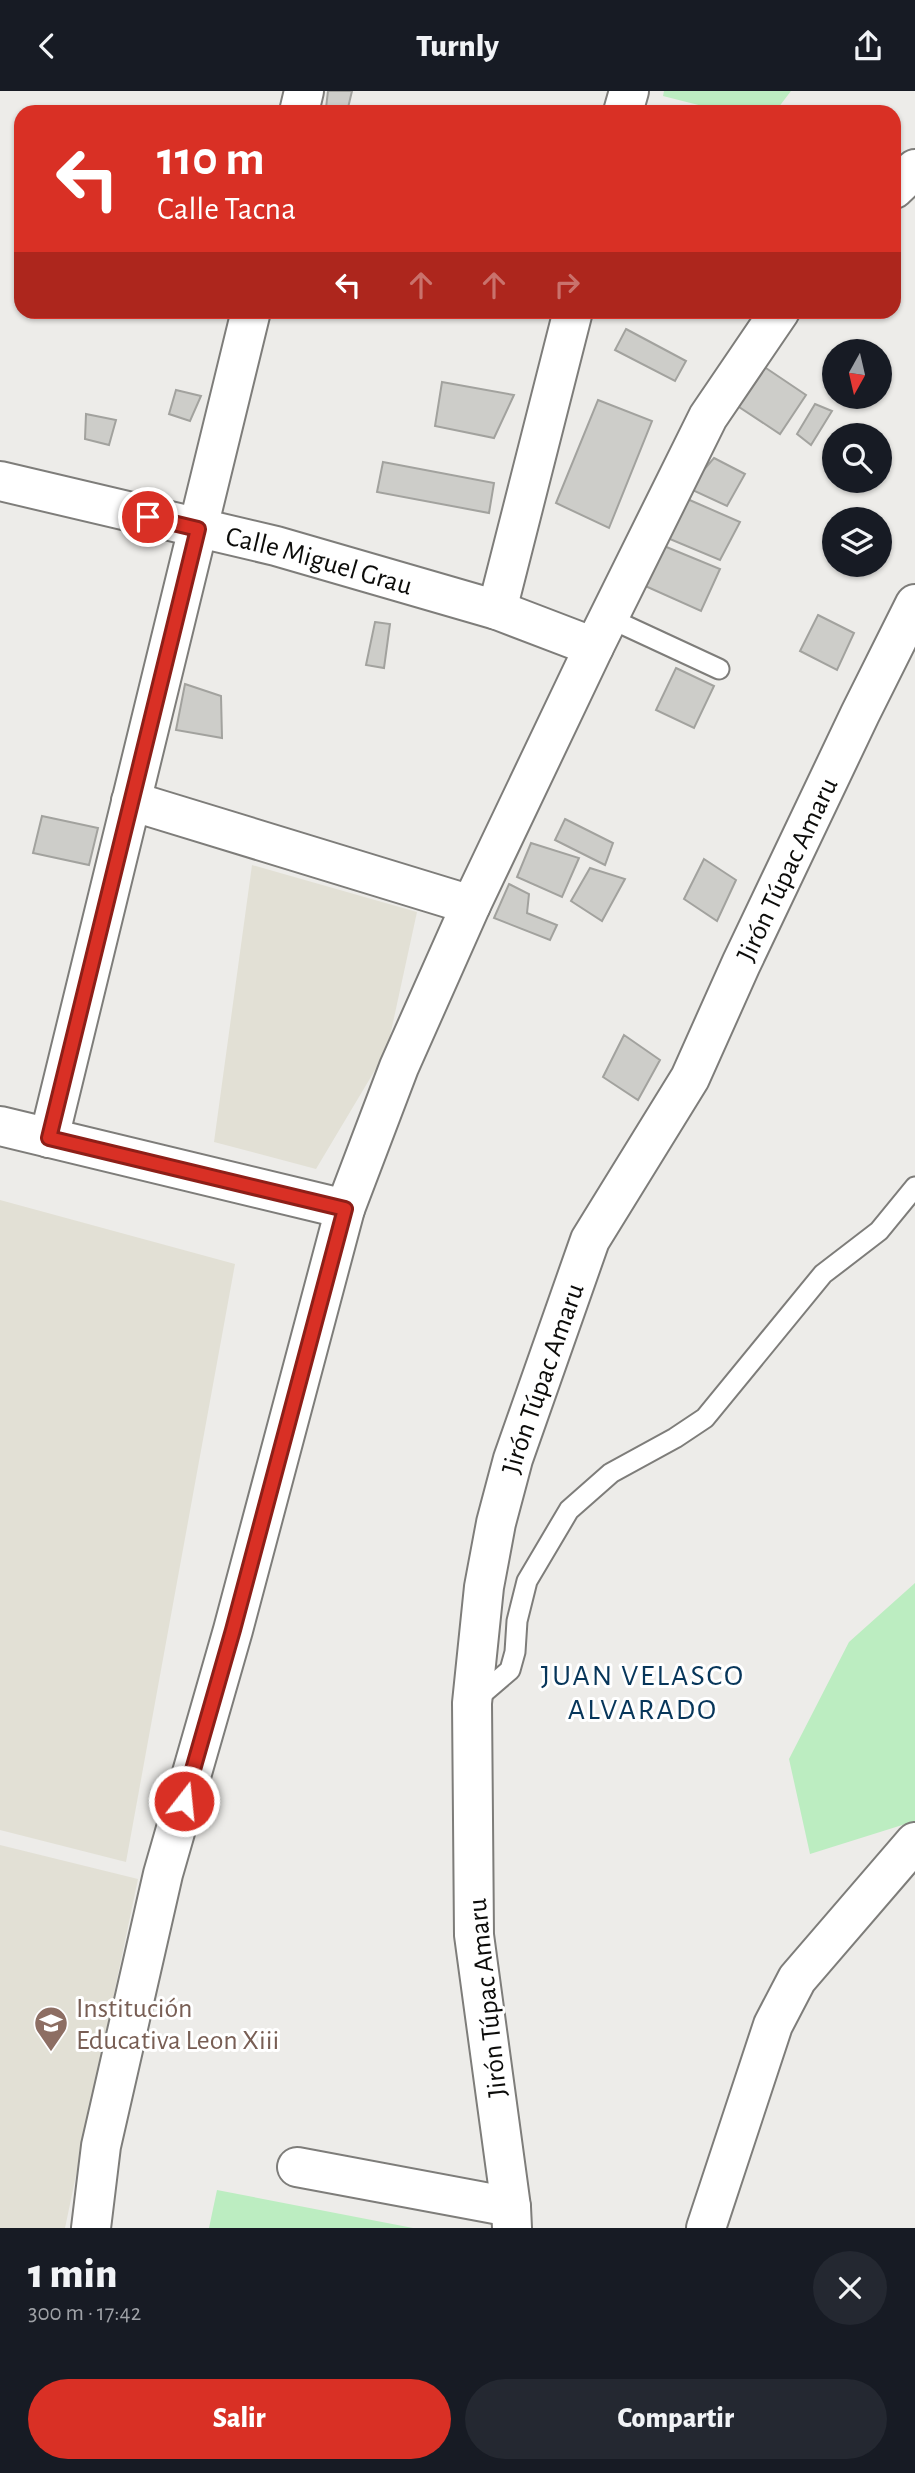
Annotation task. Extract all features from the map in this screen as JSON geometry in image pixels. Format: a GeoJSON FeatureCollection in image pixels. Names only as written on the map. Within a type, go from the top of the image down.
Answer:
{"type":"FeatureCollection","features":[{"type":"Feature","properties":{"kind":"street"},"geometry":{"type":"LineString","coordinates":[[901,182],[915,169]]}},
{"type":"Feature","properties":{"kind":"street"},"geometry":{"type":"LineString","coordinates":[[49,1138],[249,319]]}},
{"type":"Feature","properties":{"kind":"street"},"geometry":{"type":"LineString","coordinates":[[497,610],[571,319]]}},
{"type":"Feature","properties":{"kind":"street"},"geometry":{"type":"LineString","coordinates":[[91,2228],[101,2146],[163,1874],[233,1630],[345,1209],[399,1067],[471,905],[601,632],[708,417],[775,319]]}},
{"type":"Feature","properties":{"kind":"street","name":"Calle Miguel Grau"},"geometry":{"type":"LineString","coordinates":[[0,481],[276,546],[497,610],[601,632]]}},
{"type":"Feature","properties":{"kind":"street","name":"Jirón Túpac Amaru"},"geometry":{"type":"LineString","coordinates":[[512,2218],[474,1935],[472,1703],[484,1587],[496,1523],[513,1459],[590,1240],[690,1078],[741,964],[915,604]]}},
{"type":"Feature","properties":{"kind":"street"},"geometry":{"type":"LineString","coordinates":[[131,801],[471,905]]}},
{"type":"Feature","properties":{"kind":"street"},"geometry":{"type":"LineString","coordinates":[[0,1126],[345,1209]]}},
{"type":"Feature","properties":{"kind":"street"},"geometry":{"type":"LineString","coordinates":[[706,2228],[773,2025],[797,1979],[915,1842]]}},
{"type":"Feature","properties":{"kind":"street"},"geometry":{"type":"LineString","coordinates":[[297,2167],[512,2218]]}},
{"type":"Feature","properties":{"kind":"lane"},"geometry":{"type":"LineString","coordinates":[[601,632],[719,669]]}},
{"type":"Feature","properties":{"kind":"lane"},"geometry":{"type":"LineString","coordinates":[[472,1703],[510,1670],[515,1652],[517,1621],[527,1581],[569,1510],[611,1473],[675,1438],[705,1418],[823,1274],[879,1231],[915,1187]]}},
{"type":"Feature","properties":{"kind":"shaded area"},"geometry":{"type":"Polygon","coordinates":[[[252,865],[417,912],[387,1050],[316,1169],[214,1142],[252,865]]]}},
{"type":"Feature","properties":{"kind":"shaded area"},"geometry":{"type":"Polygon","coordinates":[[[0,1200],[235,1264],[126,1862],[0,1830],[0,1200]]]}},
{"type":"Feature","properties":{"kind":"shaded area","name":"Institución Educativa Leon Xiii"},"geometry":{"type":"Polygon","coordinates":[[[0,1845],[138,1879],[65,2228],[0,2228],[0,1845]]]}},
{"type":"Feature","properties":{"kind":"green space"},"geometry":{"type":"Polygon","coordinates":[[[664,91],[791,91],[780,105],[698,105],[663,96],[664,91]]]}},
{"type":"Feature","properties":{"kind":"green space"},"geometry":{"type":"Polygon","coordinates":[[[915,1583],[915,1821],[810,1854],[789,1759],[849,1642],[915,1583]]]}},
{"type":"Feature","properties":{"kind":"green space"},"geometry":{"type":"Polygon","coordinates":[[[217,2190],[413,2228],[209,2228],[217,2190]]]}},
{"type":"Feature","properties":{"kind":"building"},"geometry":{"type":"Polygon","coordinates":[[[328,91],[352,91],[349,105],[326,105],[328,91]]]}},
{"type":"Feature","properties":{"kind":"building"},"geometry":{"type":"Polygon","coordinates":[[[626,329],[686,361],[675,381],[615,350],[626,329]]]}},
{"type":"Feature","properties":{"kind":"building"},"geometry":{"type":"Polygon","coordinates":[[[760,364],[806,395],[780,434],[733,403],[760,364]]]}},
{"type":"Feature","properties":{"kind":"building"},"geometry":{"type":"Polygon","coordinates":[[[442,382],[514,395],[494,438],[435,426],[442,382]]]}},
{"type":"Feature","properties":{"kind":"building"},"geometry":{"type":"Polygon","coordinates":[[[176,390],[201,396],[190,421],[169,414],[176,390]]]}},
{"type":"Feature","properties":{"kind":"building"},"geometry":{"type":"Polygon","coordinates":[[[598,400],[652,421],[609,528],[556,503],[598,400]]]}},
{"type":"Feature","properties":{"kind":"building"},"geometry":{"type":"Polygon","coordinates":[[[815,404],[832,411],[822,423],[811,445],[797,434],[815,404]]]}},
{"type":"Feature","properties":{"kind":"building"},"geometry":{"type":"Polygon","coordinates":[[[86,414],[116,420],[109,445],[85,439],[86,414]]]}},
{"type":"Feature","properties":{"kind":"building"},"geometry":{"type":"Polygon","coordinates":[[[714,458],[745,474],[727,506],[688,488],[714,458]]]}},
{"type":"Feature","properties":{"kind":"building"},"geometry":{"type":"Polygon","coordinates":[[[383,462],[494,483],[489,513],[377,492],[383,462]]]}},
{"type":"Feature","properties":{"kind":"building"},"geometry":{"type":"Polygon","coordinates":[[[685,498],[740,522],[720,560],[665,537],[685,498]]]}},
{"type":"Feature","properties":{"kind":"building"},"geometry":{"type":"Polygon","coordinates":[[[664,546],[720,569],[701,611],[643,585],[664,546]]]}},
{"type":"Feature","properties":{"kind":"building"},"geometry":{"type":"Polygon","coordinates":[[[818,615],[854,633],[837,670],[800,651],[818,615]]]}},
{"type":"Feature","properties":{"kind":"building"},"geometry":{"type":"Polygon","coordinates":[[[375,622],[390,624],[384,668],[366,665],[375,622]]]}},
{"type":"Feature","properties":{"kind":"building"},"geometry":{"type":"Polygon","coordinates":[[[676,668],[714,686],[694,728],[656,710],[676,668]]]}},
{"type":"Feature","properties":{"kind":"building"},"geometry":{"type":"Polygon","coordinates":[[[185,684],[221,696],[222,738],[176,730],[185,684]]]}},
{"type":"Feature","properties":{"kind":"building"},"geometry":{"type":"Polygon","coordinates":[[[42,816],[98,828],[89,865],[33,853],[42,816]]]}},
{"type":"Feature","properties":{"kind":"building"},"geometry":{"type":"Polygon","coordinates":[[[565,819],[613,843],[605,865],[555,840],[565,819]]]}},
{"type":"Feature","properties":{"kind":"building"},"geometry":{"type":"Polygon","coordinates":[[[531,843],[579,858],[562,897],[517,877],[531,843]]]}},
{"type":"Feature","properties":{"kind":"building"},"geometry":{"type":"Polygon","coordinates":[[[704,859],[736,880],[717,921],[684,899],[704,859]]]}},
{"type":"Feature","properties":{"kind":"building"},"geometry":{"type":"Polygon","coordinates":[[[590,868],[625,879],[602,921],[571,901],[590,868]]]}},
{"type":"Feature","properties":{"kind":"building"},"geometry":{"type":"Polygon","coordinates":[[[509,884],[529,894],[527,913],[557,925],[550,940],[494,918],[509,884]]]}},
{"type":"Feature","properties":{"kind":"building"},"geometry":{"type":"Polygon","coordinates":[[[624,1035],[660,1060],[638,1100],[603,1077],[624,1035]]]}},
{"type":"Feature","properties":{"kind":"place","name":"Institución Educativa Leon Xiii"},"geometry":{"type":"Point","coordinates":[51,2053]}},
{"type":"Feature","properties":{"kind":"district","name":"JUAN VELASCO ALVARADO"},"geometry":{"type":"Point","coordinates":[643,1692]}},
{"type":"Feature","properties":{"kind":"route"},"geometry":{"type":"LineString","coordinates":[[148,517],[198,529],[49,1138],[345,1209],[233,1630],[184,1801]]}}]}
